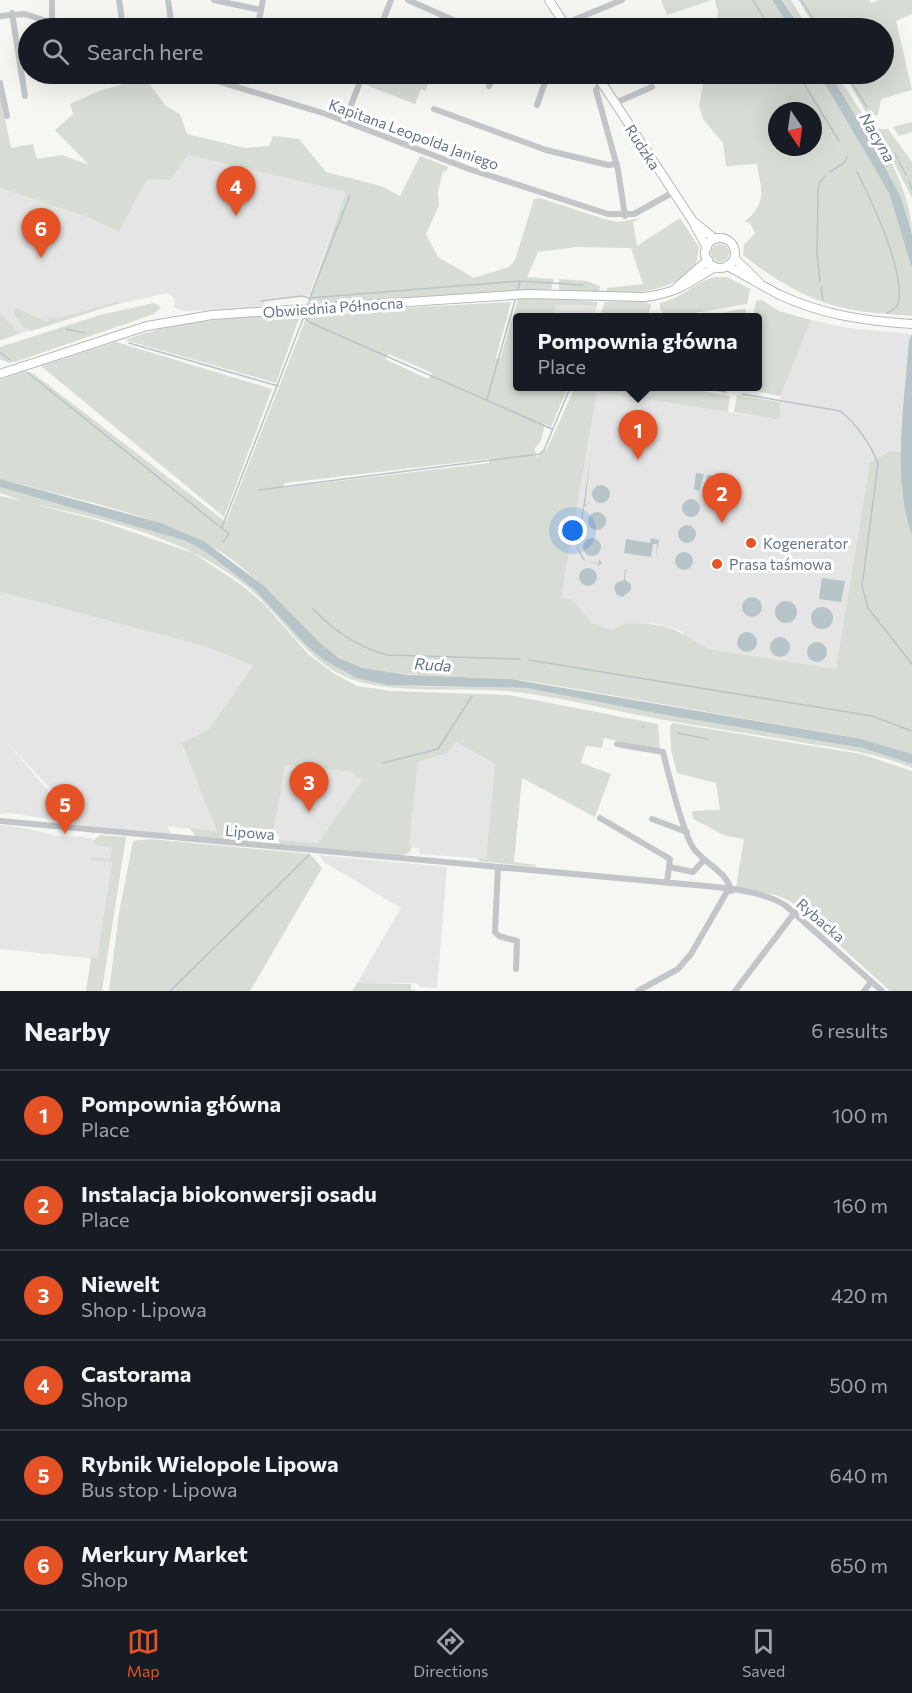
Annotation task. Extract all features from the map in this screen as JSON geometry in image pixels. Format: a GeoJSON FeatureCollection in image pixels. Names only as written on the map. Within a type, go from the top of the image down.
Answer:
{"type":"FeatureCollection","features":[{"type":"Feature","properties":{"kind":"main road"},"geometry":{"type":"LineString","coordinates":[[549,0],[561,18]]}},
{"type":"Feature","properties":{"kind":"main road","name":"Rudzka"},"geometry":{"type":"LineString","coordinates":[[602,84],[672,193],[692,220],[707,248]]}},
{"type":"Feature","properties":{"kind":"main road","name":"Rudzka"},"geometry":{"type":"LineString","coordinates":[[692,220],[715,239]]}},
{"type":"Feature","properties":{"kind":"main road"},"geometry":{"type":"LineString","coordinates":[[727,266],[734,258],[734,248],[730,242],[715,239],[707,248],[708,260],[716,267],[727,266],[786,297],[836,315],[912,324]]}},
{"type":"Feature","properties":{"kind":"main road"},"geometry":{"type":"LineString","coordinates":[[734,258],[759,283]]}},
{"type":"Feature","properties":{"kind":"main road","name":"Obwiednia Północna"},"geometry":{"type":"LineString","coordinates":[[674,290],[708,260]]}},
{"type":"Feature","properties":{"kind":"main road","name":"Obwiednia Północna"},"geometry":{"type":"LineString","coordinates":[[0,374],[137,329],[195,317],[528,294],[644,297],[693,283],[716,267]]}},
{"type":"Feature","properties":{"kind":"street"},"geometry":{"type":"LineString","coordinates":[[52,0],[52,18]]}},
{"type":"Feature","properties":{"kind":"street"},"geometry":{"type":"LineString","coordinates":[[119,0],[122,18]]}},
{"type":"Feature","properties":{"kind":"street"},"geometry":{"type":"LineString","coordinates":[[168,0],[171,18]]}},
{"type":"Feature","properties":{"kind":"street"},"geometry":{"type":"LineString","coordinates":[[214,0],[261,10]]}},
{"type":"Feature","properties":{"kind":"street"},"geometry":{"type":"LineString","coordinates":[[259,18],[263,0]]}},
{"type":"Feature","properties":{"kind":"street"},"geometry":{"type":"LineString","coordinates":[[384,18],[391,0]]}},
{"type":"Feature","properties":{"kind":"street"},"geometry":{"type":"LineString","coordinates":[[408,0],[449,18]]}},
{"type":"Feature","properties":{"kind":"street"},"geometry":{"type":"LineString","coordinates":[[583,18],[622,0]]}},
{"type":"Feature","properties":{"kind":"street"},"geometry":{"type":"LineString","coordinates":[[0,16],[12,13],[32,18]]}},
{"type":"Feature","properties":{"kind":"street"},"geometry":{"type":"LineString","coordinates":[[12,13],[18,51]]}},
{"type":"Feature","properties":{"kind":"street"},"geometry":{"type":"LineString","coordinates":[[0,83],[7,116]]}},
{"type":"Feature","properties":{"kind":"street"},"geometry":{"type":"LineString","coordinates":[[23,84],[25,96]]}},
{"type":"Feature","properties":{"kind":"street","name":"Kapitana Leopolda Janiego"},"geometry":{"type":"LineString","coordinates":[[226,84],[345,121],[475,171],[604,213],[625,216]]}},
{"type":"Feature","properties":{"kind":"street"},"geometry":{"type":"LineString","coordinates":[[345,121],[359,84]]}},
{"type":"Feature","properties":{"kind":"street"},"geometry":{"type":"LineString","coordinates":[[537,105],[544,84]]}},
{"type":"Feature","properties":{"kind":"street"},"geometry":{"type":"LineString","coordinates":[[600,84],[596,90],[617,164],[625,216],[638,212],[672,193]]}},
{"type":"Feature","properties":{"kind":"street"},"geometry":{"type":"LineString","coordinates":[[615,103],[652,87]]}},
{"type":"Feature","properties":{"kind":"street"},"geometry":{"type":"LineString","coordinates":[[434,109],[546,150],[608,165],[617,164]]}},
{"type":"Feature","properties":{"kind":"street"},"geometry":{"type":"LineString","coordinates":[[617,744],[663,752],[692,844],[704,860],[727,879],[730,891],[691,954],[678,969],[638,991]]}},
{"type":"Feature","properties":{"kind":"street"},"geometry":{"type":"LineString","coordinates":[[600,818],[670,859],[667,883]]}},
{"type":"Feature","properties":{"kind":"street"},"geometry":{"type":"LineString","coordinates":[[652,819],[687,832]]}},
{"type":"Feature","properties":{"kind":"street","name":"Lipowa"},"geometry":{"type":"LineString","coordinates":[[0,821],[667,883],[730,891]]}},
{"type":"Feature","properties":{"kind":"street"},"geometry":{"type":"LineString","coordinates":[[669,867],[693,872],[704,860]]}},
{"type":"Feature","properties":{"kind":"street"},"geometry":{"type":"LineString","coordinates":[[498,867],[495,932],[499,936],[517,940],[516,969]]}},
{"type":"Feature","properties":{"kind":"street","name":"Rybacka"},"geometry":{"type":"LineString","coordinates":[[730,891],[770,898],[795,912],[882,991]]}},
{"type":"Feature","properties":{"kind":"street"},"geometry":{"type":"LineString","coordinates":[[735,991],[795,912]]}},
{"type":"Feature","properties":{"kind":"street"},"geometry":{"type":"LineString","coordinates":[[864,991],[872,982]]}},
{"type":"Feature","properties":{"kind":"shaded area"},"geometry":{"type":"Polygon","coordinates":[[[661,0],[712,0],[667,15],[661,0]]]}},
{"type":"Feature","properties":{"kind":"shaded area"},"geometry":{"type":"Polygon","coordinates":[[[715,0],[772,0],[784,18],[717,18],[715,0]]]}},
{"type":"Feature","properties":{"kind":"shaded area"},"geometry":{"type":"Polygon","coordinates":[[[772,0],[782,0],[794,18],[784,18],[772,0]]]}},
{"type":"Feature","properties":{"kind":"shaded area"},"geometry":{"type":"Polygon","coordinates":[[[783,0],[791,0],[802,18],[795,18],[783,0]]]}},
{"type":"Feature","properties":{"kind":"shaded area"},"geometry":{"type":"Polygon","coordinates":[[[798,0],[870,0],[871,3],[880,0],[912,0],[912,14],[896,21],[912,90],[881,99],[878,115],[868,116],[850,84],[894,84],[894,18],[810,18],[798,0]]]}},
{"type":"Feature","properties":{"kind":"shaded area"},"geometry":{"type":"Polygon","coordinates":[[[124,84],[150,84],[166,106],[180,114],[187,134],[245,148],[269,146],[273,136],[299,139],[326,172],[381,186],[400,196],[420,156],[448,167],[446,172],[443,171],[438,192],[439,205],[426,234],[438,257],[474,278],[509,267],[515,260],[534,199],[540,198],[618,222],[641,218],[633,222],[637,246],[680,218],[699,247],[695,270],[674,282],[653,290],[631,293],[606,292],[607,288],[643,284],[631,248],[576,247],[538,252],[527,277],[554,279],[551,289],[307,305],[346,192],[188,155],[170,180],[147,179],[119,232],[87,217],[0,188],[0,94],[11,148],[33,144],[37,159],[62,155],[89,165],[55,130],[73,114],[70,104],[99,91],[124,84]]]}},
{"type":"Feature","properties":{"kind":"shaded area"},"geometry":{"type":"Polygon","coordinates":[[[364,84],[428,84],[425,91],[421,89],[415,104],[364,84]]]}},
{"type":"Feature","properties":{"kind":"shaded area"},"geometry":{"type":"Polygon","coordinates":[[[703,84],[825,84],[889,193],[912,269],[912,316],[855,310],[819,301],[779,281],[743,255],[744,245],[755,233],[750,223],[745,221],[760,202],[761,188],[757,164],[726,166],[723,143],[703,119],[699,106],[703,84]]]}},
{"type":"Feature","properties":{"kind":"shaded area"},"geometry":{"type":"Polygon","coordinates":[[[825,84],[836,84],[876,150],[901,198],[912,234],[912,269],[889,193],[825,84]]]}},
{"type":"Feature","properties":{"kind":"shaded area"},"geometry":{"type":"Polygon","coordinates":[[[836,84],[843,84],[873,130],[896,171],[910,213],[912,234],[891,178],[836,84]]]}},
{"type":"Feature","properties":{"kind":"shaded area"},"geometry":{"type":"Polygon","coordinates":[[[912,122],[912,132],[899,136],[893,127],[912,122]]]}},
{"type":"Feature","properties":{"kind":"shaded area"},"geometry":{"type":"Polygon","coordinates":[[[877,129],[888,129],[912,162],[912,198],[877,129]]]}},
{"type":"Feature","properties":{"kind":"shaded area"},"geometry":{"type":"Polygon","coordinates":[[[188,155],[346,192],[309,295],[264,300],[265,308],[183,311],[174,307],[174,298],[167,293],[100,308],[0,340],[0,188],[87,217],[119,232],[147,179],[170,180],[188,155]]]}},
{"type":"Feature","properties":{"kind":"shaded area"},"geometry":{"type":"Polygon","coordinates":[[[720,244],[726,247],[729,253],[726,259],[720,262],[714,259],[711,253],[714,247],[720,244]]]}},
{"type":"Feature","properties":{"kind":"shaded area"},"geometry":{"type":"Polygon","coordinates":[[[727,277],[750,289],[747,304],[694,313],[663,313],[660,309],[660,303],[708,279],[727,277]]]}},
{"type":"Feature","properties":{"kind":"shaded area"},"geometry":{"type":"Polygon","coordinates":[[[559,279],[587,281],[600,286],[599,291],[562,291],[559,289],[559,279]]]}},
{"type":"Feature","properties":{"kind":"shaded area"},"geometry":{"type":"Polygon","coordinates":[[[555,298],[597,302],[597,306],[557,305],[554,313],[514,313],[518,299],[555,298]]]}},
{"type":"Feature","properties":{"kind":"shaded area"},"geometry":{"type":"Polygon","coordinates":[[[761,300],[779,311],[811,320],[780,396],[756,391],[762,391],[762,313],[754,313],[756,301],[761,300]]]}},
{"type":"Feature","properties":{"kind":"shaded area"},"geometry":{"type":"Polygon","coordinates":[[[120,301],[120,303],[31,331],[25,328],[14,315],[16,308],[47,322],[50,317],[57,319],[120,301]]]}},
{"type":"Feature","properties":{"kind":"shaded area"},"geometry":{"type":"Polygon","coordinates":[[[645,301],[651,305],[649,313],[601,313],[605,302],[645,301]]]}},
{"type":"Feature","properties":{"kind":"shaded area"},"geometry":{"type":"Polygon","coordinates":[[[511,302],[496,358],[500,359],[513,316],[513,391],[566,391],[551,427],[545,424],[541,441],[535,448],[536,457],[547,449],[573,391],[702,391],[730,396],[728,412],[597,392],[561,599],[571,599],[592,623],[613,630],[628,624],[652,624],[677,631],[709,649],[836,669],[870,463],[891,451],[902,453],[902,493],[912,535],[912,754],[862,739],[536,682],[500,678],[427,676],[363,668],[339,657],[321,645],[242,567],[200,540],[145,518],[0,479],[0,380],[25,371],[34,374],[226,522],[308,313],[357,313],[367,310],[511,302]],[[389,354],[385,359],[428,379],[432,373],[389,354]],[[489,459],[285,483],[281,488],[489,463],[489,459]]]}},
{"type":"Feature","properties":{"kind":"shaded area"},"geometry":{"type":"Polygon","coordinates":[[[154,303],[161,307],[154,314],[18,361],[9,363],[0,359],[0,347],[100,315],[154,303]]]}},
{"type":"Feature","properties":{"kind":"shaded area"},"geometry":{"type":"Polygon","coordinates":[[[557,305],[597,306],[595,313],[555,313],[557,305]]]}},
{"type":"Feature","properties":{"kind":"shaded area"},"geometry":{"type":"Polygon","coordinates":[[[741,309],[746,309],[746,313],[722,313],[741,309]]]}},
{"type":"Feature","properties":{"kind":"shaded area"},"geometry":{"type":"Polygon","coordinates":[[[301,313],[276,383],[125,340],[189,323],[301,313]]]}},
{"type":"Feature","properties":{"kind":"shaded area"},"geometry":{"type":"Polygon","coordinates":[[[0,314],[18,332],[14,336],[0,340],[0,314]]]}},
{"type":"Feature","properties":{"kind":"shaded area"},"geometry":{"type":"Polygon","coordinates":[[[811,320],[848,328],[912,334],[912,593],[836,669],[709,649],[689,640],[680,630],[653,623],[613,630],[592,623],[571,600],[561,599],[597,392],[780,420],[780,391],[811,320]]]}},
{"type":"Feature","properties":{"kind":"shaded area"},"geometry":{"type":"Polygon","coordinates":[[[912,334],[912,535],[902,489],[901,439],[909,340],[912,334]]]}},
{"type":"Feature","properties":{"kind":"shaded area"},"geometry":{"type":"Polygon","coordinates":[[[116,342],[272,389],[224,517],[41,366],[116,342]]]}},
{"type":"Feature","properties":{"kind":"shaded area"},"geometry":{"type":"Polygon","coordinates":[[[737,395],[780,402],[780,420],[734,412],[737,395]]]}},
{"type":"Feature","properties":{"kind":"shaded area"},"geometry":{"type":"Polygon","coordinates":[[[590,460],[585,505],[592,501],[584,507],[581,531],[587,528],[580,533],[578,549],[586,561],[577,549],[590,460]]]}},
{"type":"Feature","properties":{"kind":"shaded area"},"geometry":{"type":"Polygon","coordinates":[[[696,473],[704,474],[699,491],[694,489],[696,473]]]}},
{"type":"Feature","properties":{"kind":"shaded area"},"geometry":{"type":"Polygon","coordinates":[[[707,475],[715,476],[710,493],[704,490],[707,475]]]}},
{"type":"Feature","properties":{"kind":"shaded area"},"geometry":{"type":"Polygon","coordinates":[[[0,479],[161,523],[205,542],[264,586],[320,643],[339,658],[362,668],[410,675],[511,679],[862,739],[912,754],[912,764],[862,748],[666,715],[526,688],[388,685],[357,678],[324,660],[304,643],[255,590],[206,552],[186,541],[0,487],[0,479]]]}},
{"type":"Feature","properties":{"kind":"shaded area"},"geometry":{"type":"Polygon","coordinates":[[[601,485],[607,488],[610,494],[607,500],[601,503],[595,500],[592,494],[595,488],[601,485]]]}},
{"type":"Feature","properties":{"kind":"shaded area"},"geometry":{"type":"Polygon","coordinates":[[[0,487],[186,541],[206,552],[255,590],[304,643],[372,681],[411,686],[526,688],[666,715],[862,748],[912,764],[912,768],[849,750],[683,723],[546,696],[488,690],[396,688],[360,682],[341,675],[325,665],[296,638],[256,594],[217,566],[192,552],[140,531],[85,515],[29,503],[97,520],[193,553],[240,584],[264,604],[309,655],[335,674],[357,686],[392,691],[509,695],[658,724],[660,749],[604,738],[602,748],[586,746],[581,763],[611,774],[595,817],[522,778],[514,862],[536,865],[536,867],[479,861],[478,858],[486,859],[495,764],[456,742],[448,753],[418,762],[409,847],[412,847],[409,853],[402,855],[280,844],[279,840],[318,843],[362,780],[352,772],[285,765],[273,834],[267,842],[195,836],[190,828],[217,832],[182,743],[208,730],[253,666],[207,647],[0,592],[0,496],[23,501],[0,493],[0,487]]]}},
{"type":"Feature","properties":{"kind":"shaded area"},"geometry":{"type":"Polygon","coordinates":[[[691,499],[697,502],[700,508],[697,514],[691,517],[685,514],[682,508],[685,502],[691,499]]]}},
{"type":"Feature","properties":{"kind":"shaded area"},"geometry":{"type":"Polygon","coordinates":[[[597,512],[603,515],[606,521],[603,527],[597,530],[591,527],[588,521],[591,515],[597,512]]]}},
{"type":"Feature","properties":{"kind":"shaded area"},"geometry":{"type":"Polygon","coordinates":[[[687,525],[693,528],[696,534],[693,540],[687,543],[681,540],[678,534],[681,528],[687,525]]]}},
{"type":"Feature","properties":{"kind":"shaded area"},"geometry":{"type":"Polygon","coordinates":[[[592,538],[598,541],[601,547],[598,553],[592,556],[586,553],[583,547],[586,541],[592,538]]]}},
{"type":"Feature","properties":{"kind":"shaded area"},"geometry":{"type":"Polygon","coordinates":[[[651,538],[659,540],[656,558],[657,544],[653,544],[651,557],[624,553],[626,539],[650,543],[651,538]]]}},
{"type":"Feature","properties":{"kind":"shaded area"},"geometry":{"type":"Polygon","coordinates":[[[684,552],[690,555],[693,561],[690,567],[684,570],[678,567],[675,561],[678,555],[684,552]]]}},
{"type":"Feature","properties":{"kind":"shaded area"},"geometry":{"type":"Polygon","coordinates":[[[588,568],[594,571],[597,577],[594,583],[588,586],[582,583],[579,577],[582,571],[588,568]]]}},
{"type":"Feature","properties":{"kind":"shaded area"},"geometry":{"type":"Polygon","coordinates":[[[625,569],[625,580],[631,584],[631,590],[623,597],[617,595],[614,588],[616,583],[624,580],[625,569]]]}},
{"type":"Feature","properties":{"kind":"shaded area"},"geometry":{"type":"Polygon","coordinates":[[[822,578],[845,581],[841,602],[819,599],[822,578]]]}},
{"type":"Feature","properties":{"kind":"shaded area"},"geometry":{"type":"Polygon","coordinates":[[[0,592],[207,647],[253,666],[208,730],[218,833],[168,826],[170,834],[62,823],[63,802],[2,737],[56,800],[48,819],[11,813],[0,814],[0,592]]]}},
{"type":"Feature","properties":{"kind":"shaded area"},"geometry":{"type":"Polygon","coordinates":[[[748,597],[756,597],[762,603],[762,611],[756,617],[748,617],[742,611],[742,603],[748,597]]]}},
{"type":"Feature","properties":{"kind":"shaded area"},"geometry":{"type":"Polygon","coordinates":[[[786,601],[796,608],[797,612],[790,622],[786,623],[776,616],[775,612],[782,602],[786,601]]]}},
{"type":"Feature","properties":{"kind":"shaded area"},"geometry":{"type":"Polygon","coordinates":[[[822,607],[832,614],[833,618],[826,628],[822,629],[812,622],[811,618],[818,608],[822,607]]]}},
{"type":"Feature","properties":{"kind":"shaded area"},"geometry":{"type":"Polygon","coordinates":[[[743,632],[751,632],[757,638],[757,646],[751,652],[743,652],[737,646],[737,638],[743,632]]]}},
{"type":"Feature","properties":{"kind":"shaded area"},"geometry":{"type":"Polygon","coordinates":[[[776,637],[784,637],[790,643],[790,651],[784,657],[776,657],[770,651],[770,643],[776,637]]]}},
{"type":"Feature","properties":{"kind":"shaded area"},"geometry":{"type":"Polygon","coordinates":[[[813,642],[821,642],[827,648],[827,656],[821,662],[813,662],[807,656],[807,648],[813,642]]]}},
{"type":"Feature","properties":{"kind":"shaded area"},"geometry":{"type":"Polygon","coordinates":[[[673,723],[861,754],[912,771],[912,991],[890,991],[792,902],[776,895],[736,887],[744,839],[726,836],[693,819],[692,811],[720,810],[716,783],[677,773],[671,750],[670,726],[673,723]]]}},
{"type":"Feature","properties":{"kind":"shaded area"},"geometry":{"type":"Polygon","coordinates":[[[456,742],[495,764],[486,859],[420,854],[419,848],[409,847],[418,762],[447,753],[456,742]]]}},
{"type":"Feature","properties":{"kind":"shaded area"},"geometry":{"type":"Polygon","coordinates":[[[284,765],[352,772],[363,780],[318,843],[279,840],[279,835],[273,834],[284,765]]]}},
{"type":"Feature","properties":{"kind":"shaded area"},"geometry":{"type":"Polygon","coordinates":[[[0,825],[57,836],[93,839],[95,845],[112,848],[110,859],[92,857],[112,861],[97,959],[0,949],[0,825]]]}},
{"type":"Feature","properties":{"kind":"shaded area"},"geometry":{"type":"Polygon","coordinates":[[[100,835],[126,837],[102,991],[86,991],[91,958],[97,958],[112,862],[91,860],[91,857],[110,859],[112,848],[95,845],[93,841],[100,835]]]}},
{"type":"Feature","properties":{"kind":"shaded area"},"geometry":{"type":"Polygon","coordinates":[[[150,839],[310,854],[322,868],[250,991],[109,991],[119,913],[133,841],[150,839]]]}},
{"type":"Feature","properties":{"kind":"shaded area"},"geometry":{"type":"Polygon","coordinates":[[[319,855],[447,867],[437,988],[421,987],[416,983],[357,983],[401,908],[324,862],[319,855]]]}},
{"type":"Feature","properties":{"kind":"shaded area"},"geometry":{"type":"Polygon","coordinates":[[[357,983],[411,984],[411,990],[417,989],[413,991],[352,991],[357,983]]]}},
{"type":"Feature","properties":{"kind":"waterway"},"geometry":{"type":"LineString","coordinates":[[753,0],[764,18]]}},
{"type":"Feature","properties":{"kind":"waterway"},"geometry":{"type":"LineString","coordinates":[[801,0],[813,18]]}},
{"type":"Feature","properties":{"kind":"waterway"},"geometry":{"type":"LineString","coordinates":[[804,84],[839,141]]}},
{"type":"Feature","properties":{"kind":"waterway","name":"Nacyna"},"geometry":{"type":"LineString","coordinates":[[852,84],[867,107]]}},
{"type":"Feature","properties":{"kind":"waterway","name":"Nacyna"},"geometry":{"type":"LineString","coordinates":[[895,154],[906,175]]}},
{"type":"Feature","properties":{"kind":"waterway"},"geometry":{"type":"LineString","coordinates":[[830,172],[844,163],[847,157]]}},
{"type":"Feature","properties":{"kind":"waterway"},"geometry":{"type":"LineString","coordinates":[[857,172],[885,235],[896,270],[899,302],[887,313]]}},
{"type":"Feature","properties":{"kind":"waterway"},"geometry":{"type":"LineString","coordinates":[[820,281],[817,254],[818,192],[819,183],[825,176]]}},
{"type":"Feature","properties":{"kind":"waterway"},"geometry":{"type":"LineString","coordinates":[[909,181],[912,189]]}},
{"type":"Feature","properties":{"kind":"waterway"},"geometry":{"type":"LineString","coordinates":[[309,300],[350,195]]}},
{"type":"Feature","properties":{"kind":"waterway"},"geometry":{"type":"LineString","coordinates":[[261,301],[302,296],[310,298],[520,281],[583,285]]}},
{"type":"Feature","properties":{"kind":"waterway"},"geometry":{"type":"LineString","coordinates":[[517,292],[520,282]]}},
{"type":"Feature","properties":{"kind":"waterway"},"geometry":{"type":"LineString","coordinates":[[821,287],[823,300]]}},
{"type":"Feature","properties":{"kind":"waterway"},"geometry":{"type":"LineString","coordinates":[[487,399],[516,297]]}},
{"type":"Feature","properties":{"kind":"waterway"},"geometry":{"type":"LineString","coordinates":[[303,317],[311,323],[552,429]]}},
{"type":"Feature","properties":{"kind":"waterway"},"geometry":{"type":"LineString","coordinates":[[222,527],[303,319]]}},
{"type":"Feature","properties":{"kind":"waterway"},"geometry":{"type":"LineString","coordinates":[[66,329],[85,333]]}},
{"type":"Feature","properties":{"kind":"waterway"},"geometry":{"type":"LineString","coordinates":[[129,343],[278,386]]}},
{"type":"Feature","properties":{"kind":"waterway"},"geometry":{"type":"LineString","coordinates":[[0,352],[10,360]]}},
{"type":"Feature","properties":{"kind":"waterway"},"geometry":{"type":"LineString","coordinates":[[28,373],[229,534],[223,542]]}},
{"type":"Feature","properties":{"kind":"waterway"},"geometry":{"type":"LineString","coordinates":[[259,490],[540,454],[544,450],[569,391]]}},
{"type":"Feature","properties":{"kind":"waterway"},"geometry":{"type":"LineString","coordinates":[[720,391],[726,392]]}},
{"type":"Feature","properties":{"kind":"waterway"},"geometry":{"type":"LineString","coordinates":[[742,394],[840,411],[867,442],[878,464],[862,586],[868,608],[912,664]]}},
{"type":"Feature","properties":{"kind":"waterway","name":"Ruda"},"geometry":{"type":"LineString","coordinates":[[313,609],[347,637],[367,648],[388,655],[520,659]]}},
{"type":"Feature","properties":{"kind":"waterway"},"geometry":{"type":"LineString","coordinates":[[529,660],[872,716],[912,731]]}},
{"type":"Feature","properties":{"kind":"waterway"},"geometry":{"type":"LineString","coordinates":[[383,763],[438,749],[472,696]]}},
{"type":"Feature","properties":{"kind":"waterway"},"geometry":{"type":"LineString","coordinates":[[678,733],[708,739]]}},
{"type":"Feature","properties":{"kind":"waterway"},"geometry":{"type":"LineString","coordinates":[[170,991],[309,855]]}},
{"type":"Feature","properties":{"kind":"place","name":"Castorama"},"geometry":{"type":"Point","coordinates":[236,216]}},
{"type":"Feature","properties":{"kind":"place","name":"Merkury Market"},"geometry":{"type":"Point","coordinates":[41,258]}},
{"type":"Feature","properties":{"kind":"place","name":"Pompownia główna"},"geometry":{"type":"Point","coordinates":[638,460]}},
{"type":"Feature","properties":{"kind":"place","name":"Instalacja biokonwersji osadu"},"geometry":{"type":"Point","coordinates":[722,523]}},
{"type":"Feature","properties":{"kind":"place","name":"Kogenerator"},"geometry":{"type":"Point","coordinates":[751,543]}},
{"type":"Feature","properties":{"kind":"place","name":"Prasa taśmowa"},"geometry":{"type":"Point","coordinates":[717,564]}},
{"type":"Feature","properties":{"kind":"place","name":"Niewelt"},"geometry":{"type":"Point","coordinates":[309,812]}},
{"type":"Feature","properties":{"kind":"place","name":"Rybnik Wielopole Lipowa"},"geometry":{"type":"Point","coordinates":[65,834]}}]}
